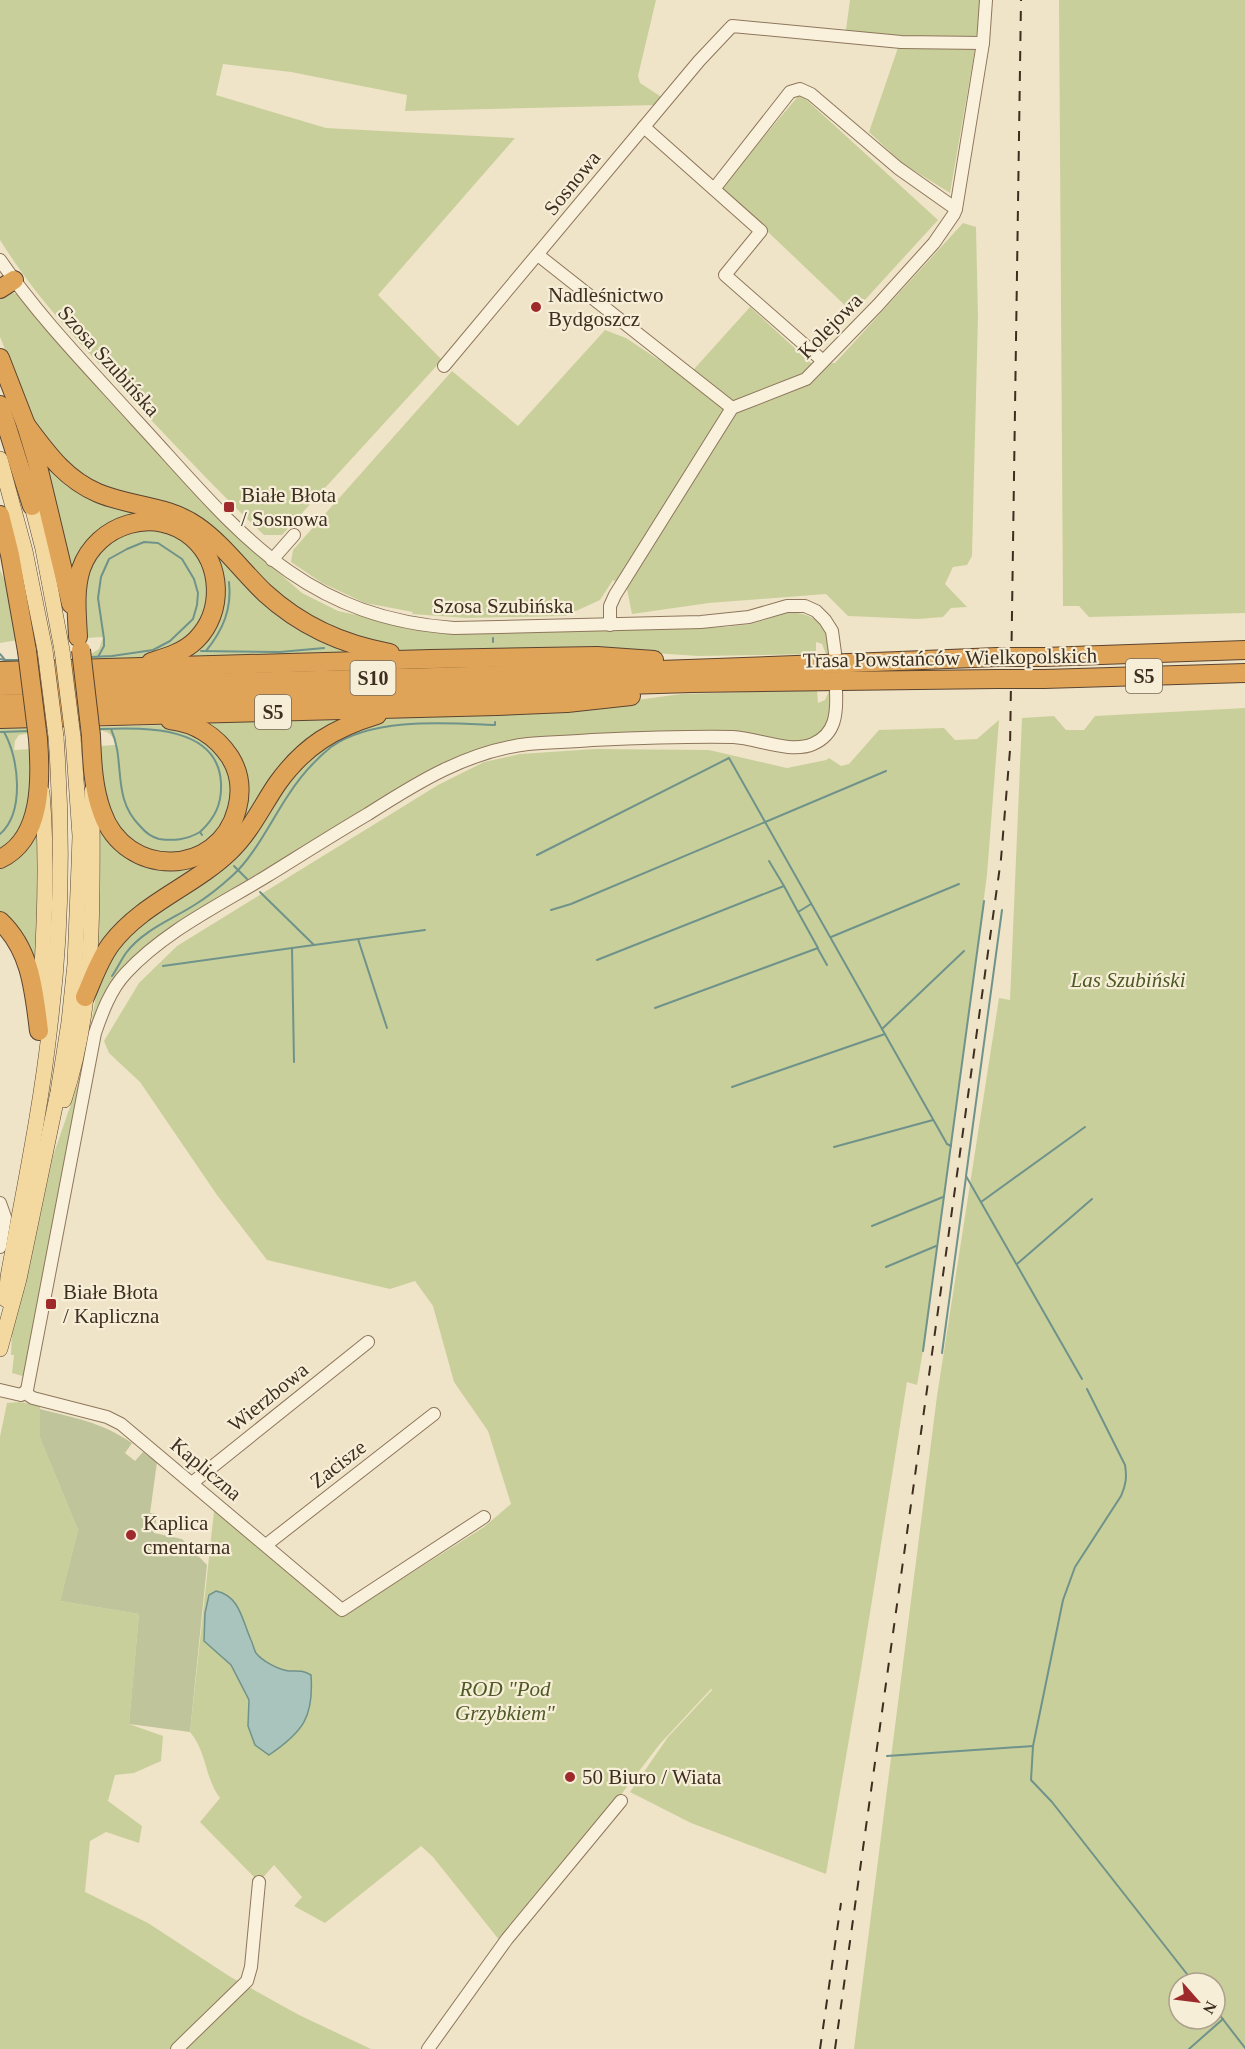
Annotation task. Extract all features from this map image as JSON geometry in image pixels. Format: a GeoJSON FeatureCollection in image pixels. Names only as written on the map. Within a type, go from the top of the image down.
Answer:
{"type":"FeatureCollection","features":[{"type":"Feature","properties":{"kind":"highway","name":"S5"},"geometry":{"type":"LineString","coordinates":[[0,358],[26,425],[54,462],[76,480],[98,493],[161,509],[197,525],[285,610],[301,621],[355,645],[431,659],[597,656],[746,667]]}},
{"type":"Feature","properties":{"kind":"highway"},"geometry":{"type":"LineString","coordinates":[[0,405],[32,506]]}},
{"type":"Feature","properties":{"kind":"highway"},"geometry":{"type":"LineString","coordinates":[[26,425],[36,458],[79,643]]}},
{"type":"Feature","properties":{"kind":"highway"},"geometry":{"type":"LineString","coordinates":[[0,515],[17,597]]}},
{"type":"Feature","properties":{"kind":"highway"},"geometry":{"type":"LineString","coordinates":[[116,669],[182,651],[195,641],[211,619],[216,592],[215,576],[210,561],[191,536],[164,523],[146,521],[116,528],[101,538],[89,551],[81,569],[76,590],[82,736],[92,761],[95,789],[102,814],[110,830],[132,851],[144,857],[160,862],[188,860],[214,847],[227,833],[235,817],[240,798],[240,780],[234,764],[223,746],[214,737],[180,721],[138,715]]}},
{"type":"Feature","properties":{"kind":"highway"},"geometry":{"type":"LineString","coordinates":[[0,558],[7,570],[36,651],[40,767],[35,813],[29,829],[14,849],[0,859]]}},
{"type":"Feature","properties":{"kind":"highway","name":"Trasa Powstańców Wielkopolskich"},"geometry":{"type":"LineString","coordinates":[[746,667],[1245,650]]}},
{"type":"Feature","properties":{"kind":"highway"},"geometry":{"type":"LineString","coordinates":[[0,671],[431,659]]}},
{"type":"Feature","properties":{"kind":"highway","name":"S10"},"geometry":{"type":"LineString","coordinates":[[0,686],[746,667]]}},
{"type":"Feature","properties":{"kind":"highway","name":"Trasa Powstańców Wielkopolskich"},"geometry":{"type":"LineString","coordinates":[[692,684],[997,680],[1245,673]]}},
{"type":"Feature","properties":{"kind":"highway","name":"S5"},"geometry":{"type":"LineString","coordinates":[[0,719],[567,703],[654,694],[692,684]]}},
{"type":"Feature","properties":{"kind":"highway","name":"S10"},"geometry":{"type":"LineString","coordinates":[[0,704],[692,684]]}},
{"type":"Feature","properties":{"kind":"highway"},"geometry":{"type":"LineString","coordinates":[[85,998],[101,960],[121,931],[214,865],[231,850],[245,834],[291,766],[312,745],[330,733],[353,723],[408,708]]}},
{"type":"Feature","properties":{"kind":"highway"},"geometry":{"type":"LineString","coordinates":[[0,921],[10,931],[29,966],[39,1031]]}},
{"type":"Feature","properties":{"kind":"main road"},"geometry":{"type":"LineString","coordinates":[[0,459],[25,551],[36,651],[56,737],[62,838],[50,1025],[8,1277],[0,1349]]}},
{"type":"Feature","properties":{"kind":"main road"},"geometry":{"type":"LineString","coordinates":[[3,1333],[19,1280],[62,1070],[75,964],[80,836],[82,736],[32,506]]}},
{"type":"Feature","properties":{"kind":"main road"},"geometry":{"type":"LineString","coordinates":[[43,1159],[73,1074],[85,998],[93,892],[92,761]]}},
{"type":"Feature","properties":{"kind":"main road"},"geometry":{"type":"LineString","coordinates":[[33,1137],[33,1105],[46,908],[45,827],[40,767]]}},
{"type":"Feature","properties":{"kind":"street","name":"Kolejowa"},"geometry":{"type":"LineString","coordinates":[[732,408],[806,379],[934,243],[956,209],[983,43],[986,0]]}},
{"type":"Feature","properties":{"kind":"street","name":"Sosnowa"},"geometry":{"type":"LineString","coordinates":[[444,366],[699,61],[732,26],[901,42],[983,43]]}},
{"type":"Feature","properties":{"kind":"street"},"geometry":{"type":"LineString","coordinates":[[714,189],[790,92],[800,89],[812,94],[898,168],[956,209]]}},
{"type":"Feature","properties":{"kind":"street"},"geometry":{"type":"LineString","coordinates":[[644,127],[761,231],[725,275],[823,362]]}},
{"type":"Feature","properties":{"kind":"street"},"geometry":{"type":"LineString","coordinates":[[538,255],[732,408],[615,595],[610,606],[610,625]]}},
{"type":"Feature","properties":{"kind":"street","name":"Szosa Szubińska"},"geometry":{"type":"LineString","coordinates":[[0,260],[7,285],[68,346],[227,519],[272,560],[297,578],[343,603],[391,619],[454,628],[719,621],[760,615],[787,606],[804,606],[816,611],[825,620],[832,631],[835,653]]}},
{"type":"Feature","properties":{"kind":"street"},"geometry":{"type":"LineString","coordinates":[[272,560],[294,535]]}},
{"type":"Feature","properties":{"kind":"street"},"geometry":{"type":"LineString","coordinates":[[25,1393],[30,1380],[95,1033],[111,995],[124,975],[142,957],[172,932],[248,888],[414,785],[451,765],[493,750],[529,744],[618,739],[734,737],[790,747],[804,747],[823,738],[833,726],[837,712],[836,690]]}},
{"type":"Feature","properties":{"kind":"street"},"geometry":{"type":"LineString","coordinates":[[0,1203],[5,1217],[0,1247]]}},
{"type":"Feature","properties":{"kind":"street","name":"Wierzbowa"},"geometry":{"type":"LineString","coordinates":[[192,1483],[368,1342]]}},
{"type":"Feature","properties":{"kind":"street","name":"Kapliczna"},"geometry":{"type":"LineString","coordinates":[[0,1390],[21,1395],[25,1393],[33,1398],[107,1417],[121,1424],[342,1610],[484,1516]]}},
{"type":"Feature","properties":{"kind":"street","name":"Zacisze"},"geometry":{"type":"LineString","coordinates":[[266,1545],[434,1414]]}},
{"type":"Feature","properties":{"kind":"street"},"geometry":{"type":"LineString","coordinates":[[428,2049],[507,1939],[621,1801]]}},
{"type":"Feature","properties":{"kind":"street"},"geometry":{"type":"LineString","coordinates":[[177,2049],[247,1980],[251,1967],[260,1882]]}},
{"type":"Feature","properties":{"kind":"green space"},"geometry":{"type":"Polygon","coordinates":[[[0,0],[656,0],[638,76],[640,83],[663,98],[658,105],[405,111],[407,95],[291,72],[223,64],[216,95],[326,128],[515,138],[378,295],[442,360],[282,535],[264,535],[193,464],[74,337],[28,281],[0,240],[0,0]]]}},
{"type":"Feature","properties":{"kind":"green space"},"geometry":{"type":"Polygon","coordinates":[[[850,0],[981,0],[975,49],[950,193],[902,163],[869,132],[900,42],[845,37],[850,0]]]}},
{"type":"Feature","properties":{"kind":"green space"},"geometry":{"type":"Polygon","coordinates":[[[1059,0],[1245,0],[1245,613],[1089,617],[1079,606],[1063,606],[1059,0]]]}},
{"type":"Feature","properties":{"kind":"green space"},"geometry":{"type":"Polygon","coordinates":[[[800,94],[938,220],[853,313],[721,187],[800,94]]]}},
{"type":"Feature","properties":{"kind":"green space"},"geometry":{"type":"Polygon","coordinates":[[[963,223],[976,227],[978,316],[972,556],[967,565],[953,567],[945,584],[967,607],[951,608],[943,617],[918,619],[848,616],[826,594],[709,603],[632,614],[627,589],[613,580],[600,600],[565,616],[467,618],[412,614],[413,612],[365,603],[322,583],[291,562],[293,550],[452,371],[518,426],[605,330],[626,338],[686,378],[750,307],[812,364],[835,363],[963,223]]]}},
{"type":"Feature","properties":{"kind":"green space"},"geometry":{"type":"Polygon","coordinates":[[[9,292],[20,295],[80,365],[229,529],[302,593],[338,611],[440,633],[728,627],[753,623],[782,614],[801,613],[817,621],[825,630],[829,637],[829,654],[826,654],[822,644],[816,642],[816,654],[698,656],[565,647],[420,652],[388,649],[356,641],[291,608],[240,557],[85,482],[39,433],[0,337],[0,296],[9,292]]]}},
{"type":"Feature","properties":{"kind":"green space"},"geometry":{"type":"Polygon","coordinates":[[[40,455],[54,471],[162,513],[239,572],[374,656],[169,662],[206,636],[209,550],[130,518],[72,582],[40,455]]]}},
{"type":"Feature","properties":{"kind":"green space"},"geometry":{"type":"Polygon","coordinates":[[[145,526],[182,536],[206,565],[210,603],[192,637],[145,658],[90,661],[89,655],[99,649],[103,637],[86,638],[81,593],[99,546],[145,526]]]}},
{"type":"Feature","properties":{"kind":"green space"},"geometry":{"type":"Polygon","coordinates":[[[0,570],[9,590],[18,640],[0,643],[0,570]]]}},
{"type":"Feature","properties":{"kind":"green space"},"geometry":{"type":"Polygon","coordinates":[[[817,690],[818,703],[825,700],[829,691],[832,691],[829,720],[822,732],[814,738],[799,742],[754,735],[559,737],[512,740],[477,749],[445,763],[396,790],[155,938],[117,974],[95,1016],[26,1377],[12,1373],[14,1355],[11,1355],[12,1332],[30,1264],[53,1156],[83,1069],[97,990],[117,944],[320,748],[380,720],[403,716],[622,702],[681,694],[817,690]]]}},
{"type":"Feature","properties":{"kind":"green space","name":"Las Szubiński"},"geometry":{"type":"Polygon","coordinates":[[[1245,708],[1245,2049],[854,2049],[937,1396],[999,998],[1010,1000],[1022,718],[1054,716],[1066,730],[1084,730],[1095,716],[1245,708]]]}},
{"type":"Feature","properties":{"kind":"green space"},"geometry":{"type":"Polygon","coordinates":[[[358,715],[323,733],[295,755],[282,769],[256,812],[231,844],[202,870],[126,919],[102,945],[92,965],[99,894],[98,815],[117,846],[127,854],[138,860],[163,866],[194,864],[218,851],[235,831],[244,807],[244,780],[236,755],[217,734],[188,720],[358,715]]]}},
{"type":"Feature","properties":{"kind":"green space","name":"ROD \"Pod Grzybkiem\""},"geometry":{"type":"Polygon","coordinates":[[[999,720],[987,875],[923,1351],[917,1385],[907,1382],[826,1874],[691,1823],[630,1792],[668,1737],[712,1690],[709,1686],[711,1689],[659,1745],[617,1800],[500,1941],[433,1857],[421,1846],[325,1923],[294,1906],[302,1897],[274,1865],[259,1882],[200,1822],[220,1798],[211,1782],[200,1748],[190,1732],[215,1502],[340,1611],[375,1596],[484,1527],[511,1504],[488,1431],[454,1382],[433,1306],[415,1281],[390,1289],[267,1260],[217,1195],[140,1082],[109,1053],[104,1041],[139,983],[177,946],[438,785],[484,762],[520,754],[595,749],[709,750],[787,768],[829,758],[841,766],[849,764],[879,730],[944,728],[955,740],[977,739],[999,720]]]}},
{"type":"Feature","properties":{"kind":"green space"},"geometry":{"type":"Polygon","coordinates":[[[163,725],[198,734],[230,768],[234,804],[210,844],[165,857],[123,836],[106,806],[98,746],[115,745],[109,734],[97,731],[97,727],[163,725]]]}},
{"type":"Feature","properties":{"kind":"green space"},"geometry":{"type":"Polygon","coordinates":[[[29,726],[30,733],[19,735],[15,741],[14,750],[32,749],[35,782],[27,823],[0,853],[0,727],[29,726]]]}},
{"type":"Feature","properties":{"kind":"green space"},"geometry":{"type":"Polygon","coordinates":[[[39,819],[38,973],[0,913],[0,865],[39,819]]]}},
{"type":"Feature","properties":{"kind":"green space"},"geometry":{"type":"Polygon","coordinates":[[[7,1403],[40,1405],[40,1438],[78,1530],[60,1601],[139,1614],[129,1724],[163,1736],[161,1761],[134,1773],[115,1775],[108,1801],[142,1826],[139,1843],[106,1832],[90,1841],[85,1892],[148,1923],[229,1976],[299,2015],[371,2049],[0,2049],[0,1437],[7,1403]]]}},
{"type":"Feature","properties":{"kind":"green space"},"geometry":{"type":"Polygon","coordinates":[[[40,1409],[109,1430],[132,1443],[125,1453],[135,1461],[143,1452],[157,1462],[150,1513],[157,1514],[154,1533],[182,1539],[207,1565],[190,1732],[129,1724],[139,1614],[60,1601],[78,1530],[40,1438],[40,1409]]]}},
{"type":"Feature","properties":{"kind":"water"},"geometry":{"type":"Polygon","coordinates":[[[216,1591],[235,1603],[255,1652],[259,1656],[280,1669],[311,1675],[310,1702],[304,1722],[290,1739],[269,1755],[255,1745],[248,1726],[249,1700],[231,1665],[204,1641],[205,1613],[209,1595],[216,1591]]]}},
{"type":"Feature","properties":{"kind":"waterway"},"geometry":{"type":"LineString","coordinates":[[90,657],[112,656],[153,650],[170,641],[193,619],[198,593],[194,579],[182,559],[158,543],[144,542],[109,559],[101,577],[98,598],[104,639],[104,646],[98,657]]}},
{"type":"Feature","properties":{"kind":"waterway"},"geometry":{"type":"LineString","coordinates":[[206,651],[225,619],[230,592],[229,582]]}},
{"type":"Feature","properties":{"kind":"waterway"},"geometry":{"type":"LineString","coordinates":[[201,651],[280,652],[324,648]]}},
{"type":"Feature","properties":{"kind":"waterway"},"geometry":{"type":"LineString","coordinates":[[0,654],[5,660]]}},
{"type":"Feature","properties":{"kind":"waterway"},"geometry":{"type":"LineString","coordinates":[[0,659],[22,660]]}},
{"type":"Feature","properties":{"kind":"waterway"},"geometry":{"type":"LineString","coordinates":[[112,976],[126,953],[141,938],[206,898],[240,868],[298,781],[331,747],[348,737],[388,726],[433,723],[495,725],[495,722]]}},
{"type":"Feature","properties":{"kind":"waterway"},"geometry":{"type":"LineString","coordinates":[[99,729],[155,730],[192,740],[207,750],[217,764],[221,791],[216,810],[200,832]]}},
{"type":"Feature","properties":{"kind":"waterway"},"geometry":{"type":"LineString","coordinates":[[111,729],[118,754],[125,803],[140,826],[148,834],[159,839],[180,839],[200,832],[202,835]]}},
{"type":"Feature","properties":{"kind":"waterway"},"geometry":{"type":"LineString","coordinates":[[0,732],[30,731]]}},
{"type":"Feature","properties":{"kind":"waterway"},"geometry":{"type":"LineString","coordinates":[[0,834],[8,824],[13,812],[17,784],[13,756],[4,732]]}},
{"type":"Feature","properties":{"kind":"waterway"},"geometry":{"type":"LineString","coordinates":[[537,855],[729,758],[947,1144],[951,1146]]}},
{"type":"Feature","properties":{"kind":"waterway"},"geometry":{"type":"LineString","coordinates":[[551,910],[571,904],[886,771]]}},
{"type":"Feature","properties":{"kind":"waterway"},"geometry":{"type":"LineString","coordinates":[[769,861],[784,886]]}},
{"type":"Feature","properties":{"kind":"waterway"},"geometry":{"type":"LineString","coordinates":[[234,866],[247,879]]}},
{"type":"Feature","properties":{"kind":"waterway"},"geometry":{"type":"LineString","coordinates":[[831,937],[959,884]]}},
{"type":"Feature","properties":{"kind":"waterway"},"geometry":{"type":"LineString","coordinates":[[597,960],[784,886],[798,912]]}},
{"type":"Feature","properties":{"kind":"waterway"},"geometry":{"type":"LineString","coordinates":[[260,892],[314,945],[425,930]]}},
{"type":"Feature","properties":{"kind":"waterway"},"geometry":{"type":"LineString","coordinates":[[923,1351],[984,901]]}},
{"type":"Feature","properties":{"kind":"waterway"},"geometry":{"type":"LineString","coordinates":[[655,1008],[818,948],[798,912],[811,904]]}},
{"type":"Feature","properties":{"kind":"waterway"},"geometry":{"type":"LineString","coordinates":[[1002,910],[966,1176],[1082,1379]]}},
{"type":"Feature","properties":{"kind":"waterway"},"geometry":{"type":"LineString","coordinates":[[358,939],[387,1028]]}},
{"type":"Feature","properties":{"kind":"waterway"},"geometry":{"type":"LineString","coordinates":[[163,966],[314,945]]}},
{"type":"Feature","properties":{"kind":"waterway"},"geometry":{"type":"LineString","coordinates":[[292,948],[294,1062]]}},
{"type":"Feature","properties":{"kind":"waterway"},"geometry":{"type":"LineString","coordinates":[[818,949],[827,965]]}},
{"type":"Feature","properties":{"kind":"waterway"},"geometry":{"type":"LineString","coordinates":[[882,1029],[964,951]]}},
{"type":"Feature","properties":{"kind":"waterway"},"geometry":{"type":"LineString","coordinates":[[732,1087],[885,1034]]}},
{"type":"Feature","properties":{"kind":"waterway"},"geometry":{"type":"LineString","coordinates":[[834,1147],[933,1120]]}},
{"type":"Feature","properties":{"kind":"waterway"},"geometry":{"type":"LineString","coordinates":[[981,1202],[1085,1127]]}},
{"type":"Feature","properties":{"kind":"waterway"},"geometry":{"type":"LineString","coordinates":[[942,1353],[966,1177]]}},
{"type":"Feature","properties":{"kind":"waterway"},"geometry":{"type":"LineString","coordinates":[[872,1226],[943,1197]]}},
{"type":"Feature","properties":{"kind":"waterway"},"geometry":{"type":"LineString","coordinates":[[1017,1264],[1092,1199]]}},
{"type":"Feature","properties":{"kind":"waterway"},"geometry":{"type":"LineString","coordinates":[[886,1267],[936,1246]]}},
{"type":"Feature","properties":{"kind":"waterway"},"geometry":{"type":"LineString","coordinates":[[1087,1389],[1125,1465],[1126,1481],[1121,1496],[1075,1567],[1063,1600],[1033,1746],[1031,1780],[1052,1802],[1185,1971]]}},
{"type":"Feature","properties":{"kind":"waterway"},"geometry":{"type":"LineString","coordinates":[[887,1756],[1033,1746]]}},
{"type":"Feature","properties":{"kind":"waterway"},"geometry":{"type":"LineString","coordinates":[[1227,2025],[1245,2048]]}},
{"type":"Feature","properties":{"kind":"waterway"},"geometry":{"type":"LineString","coordinates":[[1189,2049],[1209,2031]]}},
{"type":"Feature","properties":{"kind":"railway"},"geometry":{"type":"LineString","coordinates":[[835,2049],[1001,859],[1010,750],[1021,0]]}},
{"type":"Feature","properties":{"kind":"railway"},"geometry":{"type":"LineString","coordinates":[[820,2049],[841,1903]]}},
{"type":"Feature","properties":{"kind":"place","name":"Nadleśnictwo Bydgoszcz"},"geometry":{"type":"Point","coordinates":[536,307]}},
{"type":"Feature","properties":{"kind":"place","name":"Białe Błota / Sosnowa"},"geometry":{"type":"Point","coordinates":[229,507]}},
{"type":"Feature","properties":{"kind":"place","name":"Białe Błota / Kapliczna"},"geometry":{"type":"Point","coordinates":[51,1304]}},
{"type":"Feature","properties":{"kind":"place","name":"Kaplica cmentarna"},"geometry":{"type":"Point","coordinates":[131,1535]}},
{"type":"Feature","properties":{"kind":"place","name":"50 Biuro / Wiata"},"geometry":{"type":"Point","coordinates":[570,1777]}}]}
